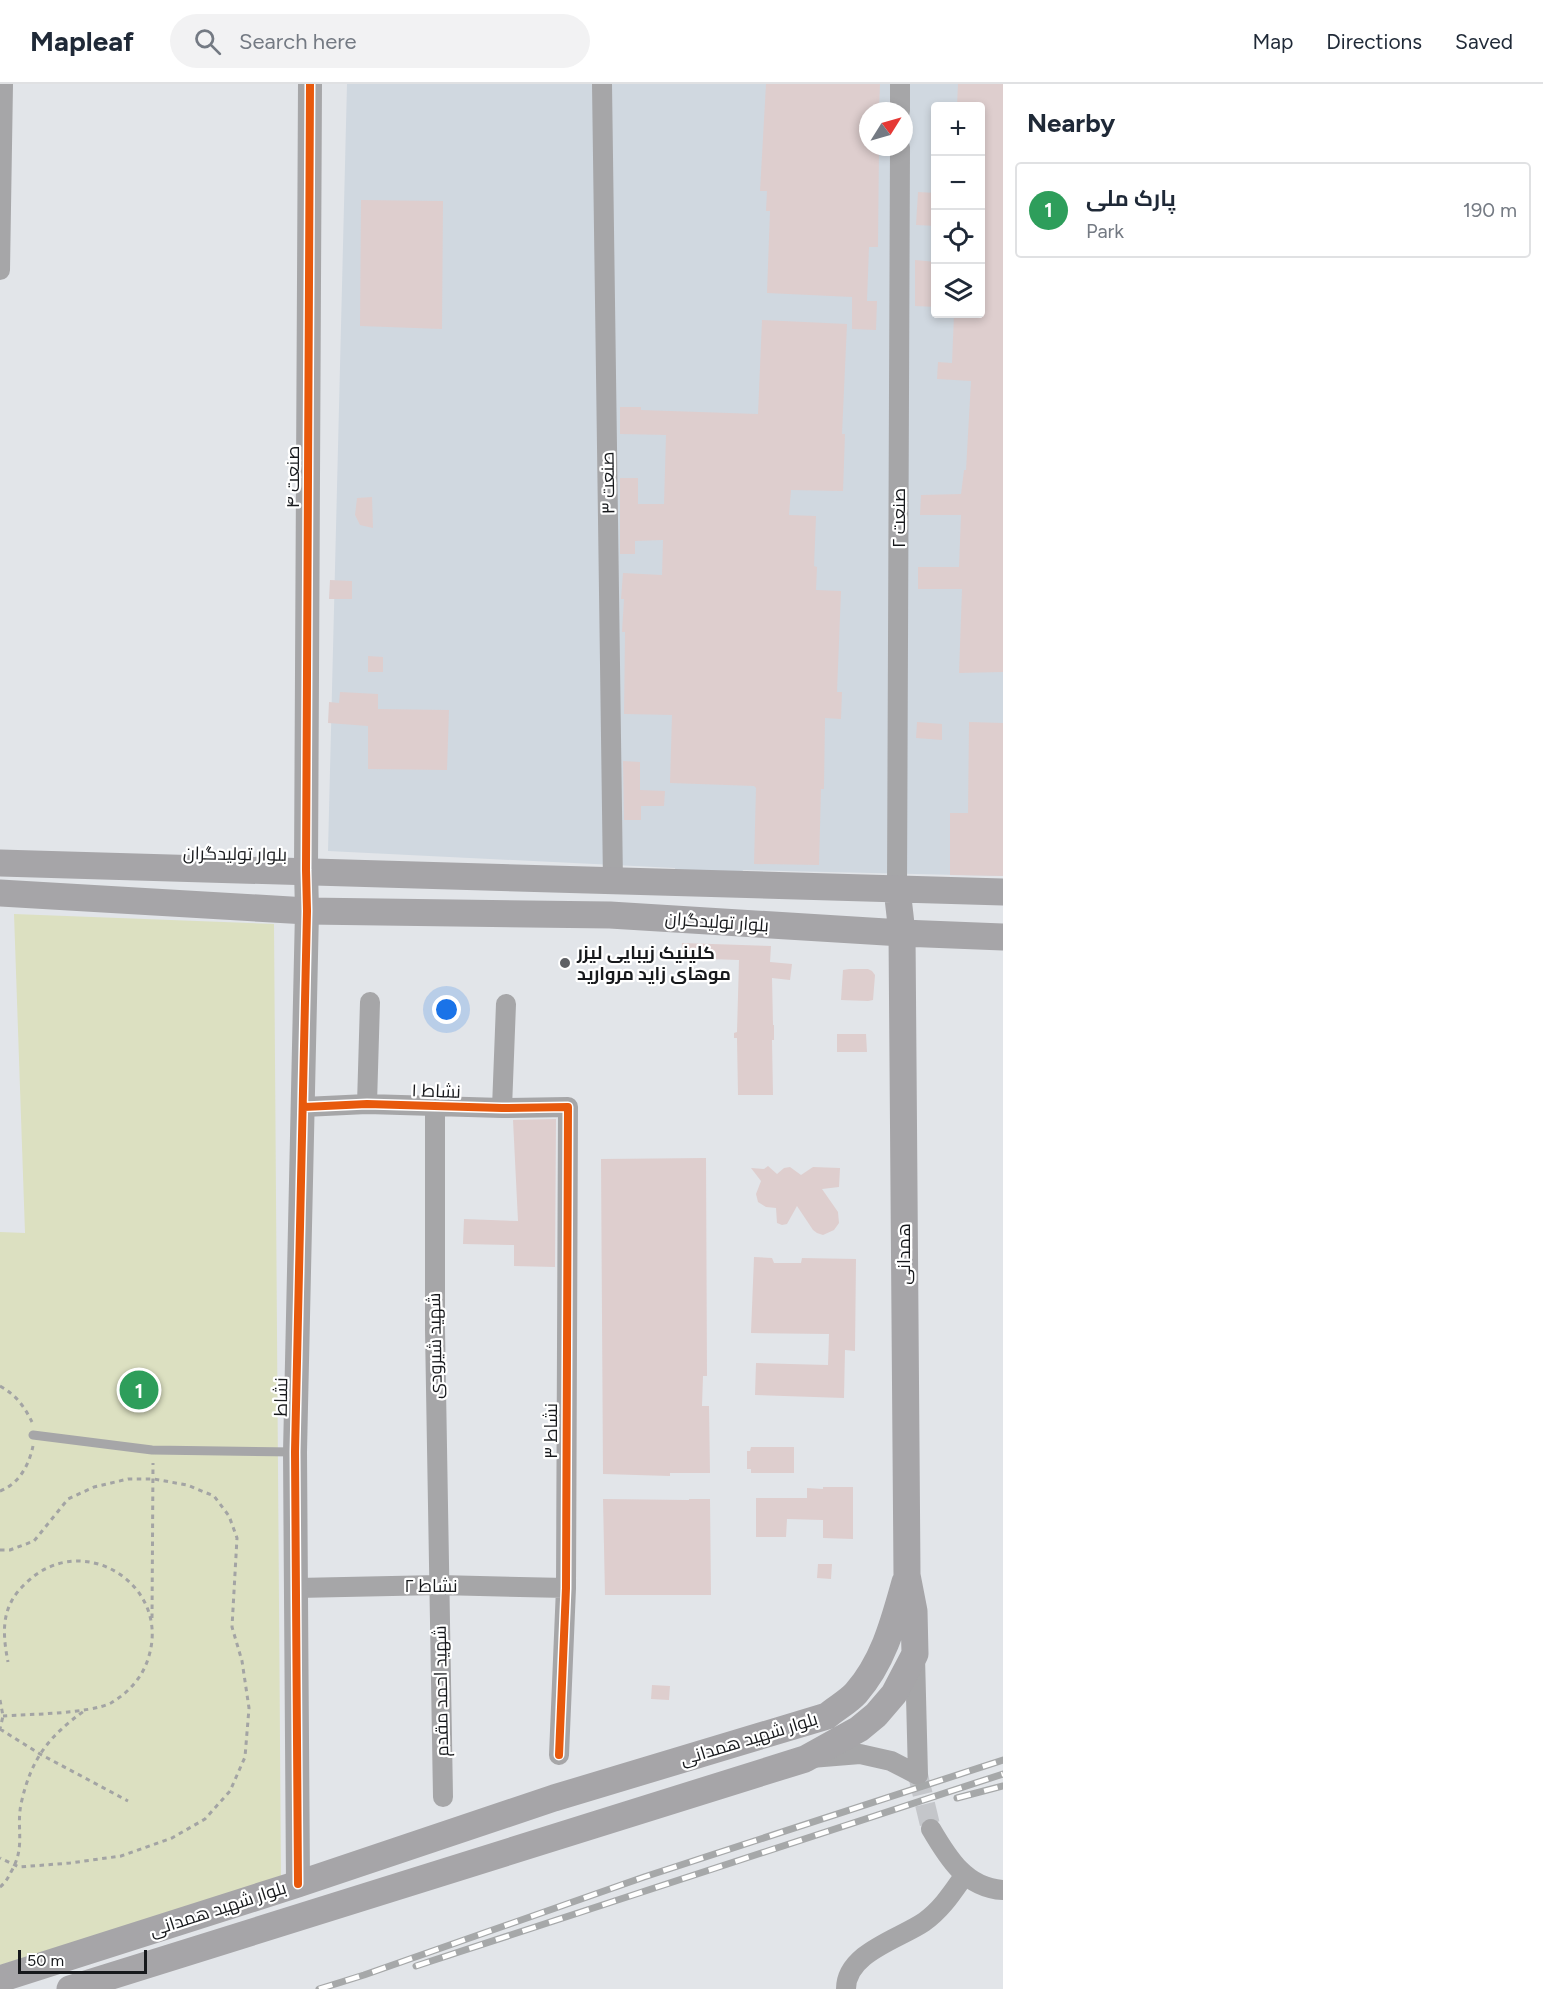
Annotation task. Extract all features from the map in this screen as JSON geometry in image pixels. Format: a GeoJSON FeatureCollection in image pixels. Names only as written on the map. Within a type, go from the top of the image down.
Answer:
{"type":"FeatureCollection","features":[{"type":"Feature","properties":{"kind":"main road","name":"بلوار تولیدگران"},"geometry":{"type":"LineString","coordinates":[[0,863],[306,870],[614,882],[1003,892]]}},
{"type":"Feature","properties":{"kind":"main road","name":"همدانی"},"geometry":{"type":"LineString","coordinates":[[897,889],[902,933],[907,1575]]}},
{"type":"Feature","properties":{"kind":"main road","name":"بلوار تولیدگران"},"geometry":{"type":"LineString","coordinates":[[0,893],[308,911],[610,915],[1003,937]]}},
{"type":"Feature","properties":{"kind":"main road","name":"بلوار شهید همدانی"},"geometry":{"type":"LineString","coordinates":[[70,1989],[806,1759],[859,1729],[876,1715],[894,1694],[915,1654],[914,1611],[907,1575]]}},
{"type":"Feature","properties":{"kind":"main road","name":"بلوار شهید همدانی"},"geometry":{"type":"LineString","coordinates":[[0,1979],[298,1884],[543,1802],[827,1716],[855,1694],[877,1665],[893,1624],[907,1575]]}},
{"type":"Feature","properties":{"kind":"main road"},"geometry":{"type":"LineString","coordinates":[[603,1784],[613,1818]]}},
{"type":"Feature","properties":{"kind":"street"},"geometry":{"type":"LineString","coordinates":[[0,270],[3,84]]}},
{"type":"Feature","properties":{"kind":"street","name":"صنعت ۴"},"geometry":{"type":"LineString","coordinates":[[308,911],[306,870],[310,84]]}},
{"type":"Feature","properties":{"kind":"street","name":"صنعت ۳"},"geometry":{"type":"LineString","coordinates":[[602,84],[614,882]]}},
{"type":"Feature","properties":{"kind":"street"},"geometry":{"type":"LineString","coordinates":[[900,84],[900,102]]}},
{"type":"Feature","properties":{"kind":"street","name":"صنعت ۲"},"geometry":{"type":"LineString","coordinates":[[897,889],[900,156]]}},
{"type":"Feature","properties":{"kind":"street"},"geometry":{"type":"LineString","coordinates":[[610,915],[614,882]]}},
{"type":"Feature","properties":{"kind":"street","name":"نشاط"},"geometry":{"type":"LineString","coordinates":[[298,1884],[295,1452],[308,911]]}},
{"type":"Feature","properties":{"kind":"street"},"geometry":{"type":"LineString","coordinates":[[367,1104],[370,1002]]}},
{"type":"Feature","properties":{"kind":"street"},"geometry":{"type":"LineString","coordinates":[[502,1108],[506,1004]]}},
{"type":"Feature","properties":{"kind":"street","name":"نشاط ۱"},"geometry":{"type":"LineString","coordinates":[[304,1107],[367,1104],[502,1108],[568,1107]]}},
{"type":"Feature","properties":{"kind":"street","name":"شهید شیرودی"},"geometry":{"type":"LineString","coordinates":[[435,1106],[435,1330],[439,1585]]}},
{"type":"Feature","properties":{"kind":"street","name":"نشاط ۳"},"geometry":{"type":"LineString","coordinates":[[559,1755],[566,1588],[568,1107]]}},
{"type":"Feature","properties":{"kind":"street","name":"نشاط ۲"},"geometry":{"type":"LineString","coordinates":[[297,1588],[439,1585],[566,1588]]}},
{"type":"Feature","properties":{"kind":"street","name":"شهید احمد مقدم"},"geometry":{"type":"LineString","coordinates":[[439,1585],[443,1797]]}},
{"type":"Feature","properties":{"kind":"street"},"geometry":{"type":"LineString","coordinates":[[806,1759],[860,1755],[891,1761],[918,1775],[915,1654]]}},
{"type":"Feature","properties":{"kind":"street"},"geometry":{"type":"LineString","coordinates":[[931,1829],[946,1856],[964,1876],[976,1884],[1003,1890]]}},
{"type":"Feature","properties":{"kind":"street"},"geometry":{"type":"LineString","coordinates":[[846,1989],[846,1981],[852,1968],[864,1956],[924,1922],[947,1901],[964,1876]]}},
{"type":"Feature","properties":{"kind":"lane"},"geometry":{"type":"LineString","coordinates":[[33,1435],[152,1450],[295,1452]]}},
{"type":"Feature","properties":{"kind":"path"},"geometry":{"type":"LineString","coordinates":[[0,1386],[11,1392],[24,1406],[32,1423],[34,1442],[30,1460],[20,1476],[0,1491]]}},
{"type":"Feature","properties":{"kind":"path"},"geometry":{"type":"LineString","coordinates":[[3,1716],[86,1710],[109,1703],[129,1690],[144,1671],[152,1647],[154,1479],[152,1450]]}},
{"type":"Feature","properties":{"kind":"path"},"geometry":{"type":"LineString","coordinates":[[0,1550],[10,1550],[34,1541],[68,1499],[94,1486],[128,1479],[154,1479],[187,1485],[214,1496],[230,1516],[237,1538],[232,1627],[242,1661],[249,1708],[245,1757],[231,1791],[205,1819],[172,1838],[121,1856],[19,1867],[0,1858]]}},
{"type":"Feature","properties":{"kind":"path"},"geometry":{"type":"LineString","coordinates":[[8,1662],[3,1638],[6,1613],[18,1590],[35,1573],[58,1563],[83,1560],[107,1566],[128,1580],[144,1599],[152,1623]]}},
{"type":"Feature","properties":{"kind":"path"},"geometry":{"type":"LineString","coordinates":[[0,1700],[3,1716],[0,1729],[40,1754],[128,1801]]}},
{"type":"Feature","properties":{"kind":"path"},"geometry":{"type":"LineString","coordinates":[[0,1887],[5,1883],[20,1854],[21,1806],[30,1776],[40,1754],[63,1726],[86,1710]]}},
{"type":"Feature","properties":{"kind":"shaded area"},"geometry":{"type":"Polygon","coordinates":[[[347,84],[1003,84],[1003,876],[743,870],[742,873],[675,871],[675,868],[328,851],[347,84]]]}},
{"type":"Feature","properties":{"kind":"green space"},"geometry":{"type":"Polygon","coordinates":[[[14,914],[274,924],[281,1878],[0,1965],[0,1232],[25,1233],[14,914]]]}},
{"type":"Feature","properties":{"kind":"building"},"geometry":{"type":"Polygon","coordinates":[[[766,84],[880,84],[879,102],[859,102],[859,156],[879,156],[878,247],[869,247],[867,301],[877,301],[876,330],[852,329],[852,297],[767,293],[770,211],[766,211],[767,191],[760,191],[766,84]]]}},
{"type":"Feature","properties":{"kind":"building"},"geometry":{"type":"Polygon","coordinates":[[[958,84],[1003,84],[1003,672],[959,673],[962,589],[918,589],[918,567],[959,567],[961,515],[920,515],[921,495],[961,494],[964,470],[966,470],[971,381],[937,379],[938,362],[952,363],[954,318],[985,318],[985,102],[957,102],[958,84]]]}},
{"type":"Feature","properties":{"kind":"building"},"geometry":{"type":"Polygon","coordinates":[[[918,192],[931,193],[931,226],[916,225],[918,192]]]}},
{"type":"Feature","properties":{"kind":"building"},"geometry":{"type":"Polygon","coordinates":[[[361,200],[443,201],[442,329],[360,326],[361,200]]]}},
{"type":"Feature","properties":{"kind":"building"},"geometry":{"type":"Polygon","coordinates":[[[915,260],[931,262],[931,307],[915,306],[915,260]]]}},
{"type":"Feature","properties":{"kind":"building"},"geometry":{"type":"Polygon","coordinates":[[[762,320],[847,324],[842,434],[845,434],[843,491],[791,490],[789,515],[816,516],[814,566],[817,567],[816,590],[841,591],[837,692],[842,692],[841,719],[825,718],[824,789],[821,789],[819,865],[754,864],[756,788],[754,786],[670,783],[672,715],[624,714],[625,632],[622,632],[624,599],[621,599],[623,573],[662,575],[663,540],[635,541],[635,554],[620,554],[620,478],[638,478],[638,504],[664,504],[666,435],[620,434],[620,407],[641,407],[641,410],[758,414],[762,320]]]}},
{"type":"Feature","properties":{"kind":"building"},"geometry":{"type":"Polygon","coordinates":[[[372,497],[373,528],[360,525],[355,515],[357,498],[372,497]]]}},
{"type":"Feature","properties":{"kind":"building"},"geometry":{"type":"Polygon","coordinates":[[[330,580],[352,581],[352,599],[329,599],[330,580]]]}},
{"type":"Feature","properties":{"kind":"building"},"geometry":{"type":"Polygon","coordinates":[[[368,656],[383,657],[383,672],[368,672],[368,656]]]}},
{"type":"Feature","properties":{"kind":"building"},"geometry":{"type":"Polygon","coordinates":[[[340,692],[378,694],[378,709],[449,710],[447,770],[368,769],[368,726],[328,723],[329,702],[339,703],[340,692]]]}},
{"type":"Feature","properties":{"kind":"building"},"geometry":{"type":"Polygon","coordinates":[[[917,722],[942,724],[942,740],[916,738],[917,722]]]}},
{"type":"Feature","properties":{"kind":"building"},"geometry":{"type":"Polygon","coordinates":[[[969,722],[1003,723],[1003,876],[950,875],[950,813],[968,813],[969,722]]]}},
{"type":"Feature","properties":{"kind":"building"},"geometry":{"type":"Polygon","coordinates":[[[623,761],[640,762],[640,790],[665,791],[664,806],[641,806],[641,820],[624,820],[623,761]]]}},
{"type":"Feature","properties":{"kind":"building"},"geometry":{"type":"Polygon","coordinates":[[[682,943],[771,946],[770,962],[792,964],[790,980],[772,978],[773,1095],[738,1095],[737,1038],[734,1038],[734,1033],[737,1032],[739,960],[681,958],[682,943]]]}},
{"type":"Feature","properties":{"kind":"building"},"geometry":{"type":"Polygon","coordinates":[[[843,970],[872,971],[875,975],[873,1000],[841,1000],[843,970]]]}},
{"type":"Feature","properties":{"kind":"building"},"geometry":{"type":"Polygon","coordinates":[[[837,1034],[866,1034],[867,1052],[837,1052],[837,1034]]]}},
{"type":"Feature","properties":{"kind":"building"},"geometry":{"type":"Polygon","coordinates":[[[556,1119],[555,1267],[514,1266],[514,1245],[463,1244],[464,1219],[518,1221],[513,1120],[556,1119]]]}},
{"type":"Feature","properties":{"kind":"building"},"geometry":{"type":"Polygon","coordinates":[[[706,1158],[707,1376],[703,1376],[702,1406],[709,1406],[710,1473],[670,1473],[670,1476],[603,1474],[601,1159],[706,1158]]]}},
{"type":"Feature","properties":{"kind":"building"},"geometry":{"type":"Polygon","coordinates":[[[768,1166],[777,1174],[784,1168],[790,1167],[801,1175],[813,1167],[840,1168],[839,1187],[822,1189],[838,1212],[839,1223],[834,1230],[823,1235],[817,1233],[797,1206],[787,1224],[777,1223],[776,1208],[766,1207],[758,1202],[756,1194],[761,1181],[751,1168],[764,1169],[768,1166]]]}},
{"type":"Feature","properties":{"kind":"building"},"geometry":{"type":"Polygon","coordinates":[[[754,1257],[772,1258],[774,1263],[801,1263],[802,1258],[856,1259],[855,1351],[845,1350],[844,1398],[755,1395],[756,1363],[828,1365],[829,1334],[751,1333],[754,1257]]]}},
{"type":"Feature","properties":{"kind":"building"},"geometry":{"type":"Polygon","coordinates":[[[751,1447],[794,1447],[794,1473],[751,1473],[751,1469],[747,1469],[747,1451],[750,1451],[751,1447]]]}},
{"type":"Feature","properties":{"kind":"building"},"geometry":{"type":"Polygon","coordinates":[[[823,1487],[853,1487],[853,1539],[823,1538],[823,1520],[787,1519],[786,1537],[756,1537],[756,1498],[807,1498],[807,1488],[823,1489],[823,1487]]]}},
{"type":"Feature","properties":{"kind":"building"},"geometry":{"type":"Polygon","coordinates":[[[603,1499],[710,1499],[711,1595],[605,1595],[603,1499]]]}},
{"type":"Feature","properties":{"kind":"building"},"geometry":{"type":"Polygon","coordinates":[[[818,1564],[832,1564],[831,1579],[817,1578],[818,1564]]]}},
{"type":"Feature","properties":{"kind":"building"},"geometry":{"type":"Polygon","coordinates":[[[652,1685],[670,1686],[669,1700],[651,1699],[652,1685]]]}},
{"type":"Feature","properties":{"kind":"tunnel"},"geometry":{"type":"LineString","coordinates":[[918,1775],[931,1829]]}},
{"type":"Feature","properties":{"kind":"railway"},"geometry":{"type":"LineString","coordinates":[[319,1989],[644,1877],[1003,1760]]}},
{"type":"Feature","properties":{"kind":"railway"},"geometry":{"type":"LineString","coordinates":[[416,1966],[1003,1774]]}},
{"type":"Feature","properties":{"kind":"railway"},"geometry":{"type":"LineString","coordinates":[[957,1798],[1003,1786]]}},
{"type":"Feature","properties":{"kind":"cycle path"},"geometry":{"type":"LineString","coordinates":[[298,1884],[295,1452],[307,911],[310,84]]}},
{"type":"Feature","properties":{"kind":"cycle path"},"geometry":{"type":"LineString","coordinates":[[304,1107],[367,1104],[502,1108],[568,1107],[566,1588],[559,1755]]}},
{"type":"Feature","properties":{"kind":"place","name":"کلینیک زیبایی لیزر موهای زاید مروارید"},"geometry":{"type":"Point","coordinates":[565,963]}},
{"type":"Feature","properties":{"kind":"place","name":"پارک ملی"},"geometry":{"type":"Point","coordinates":[139,1390]}}]}
